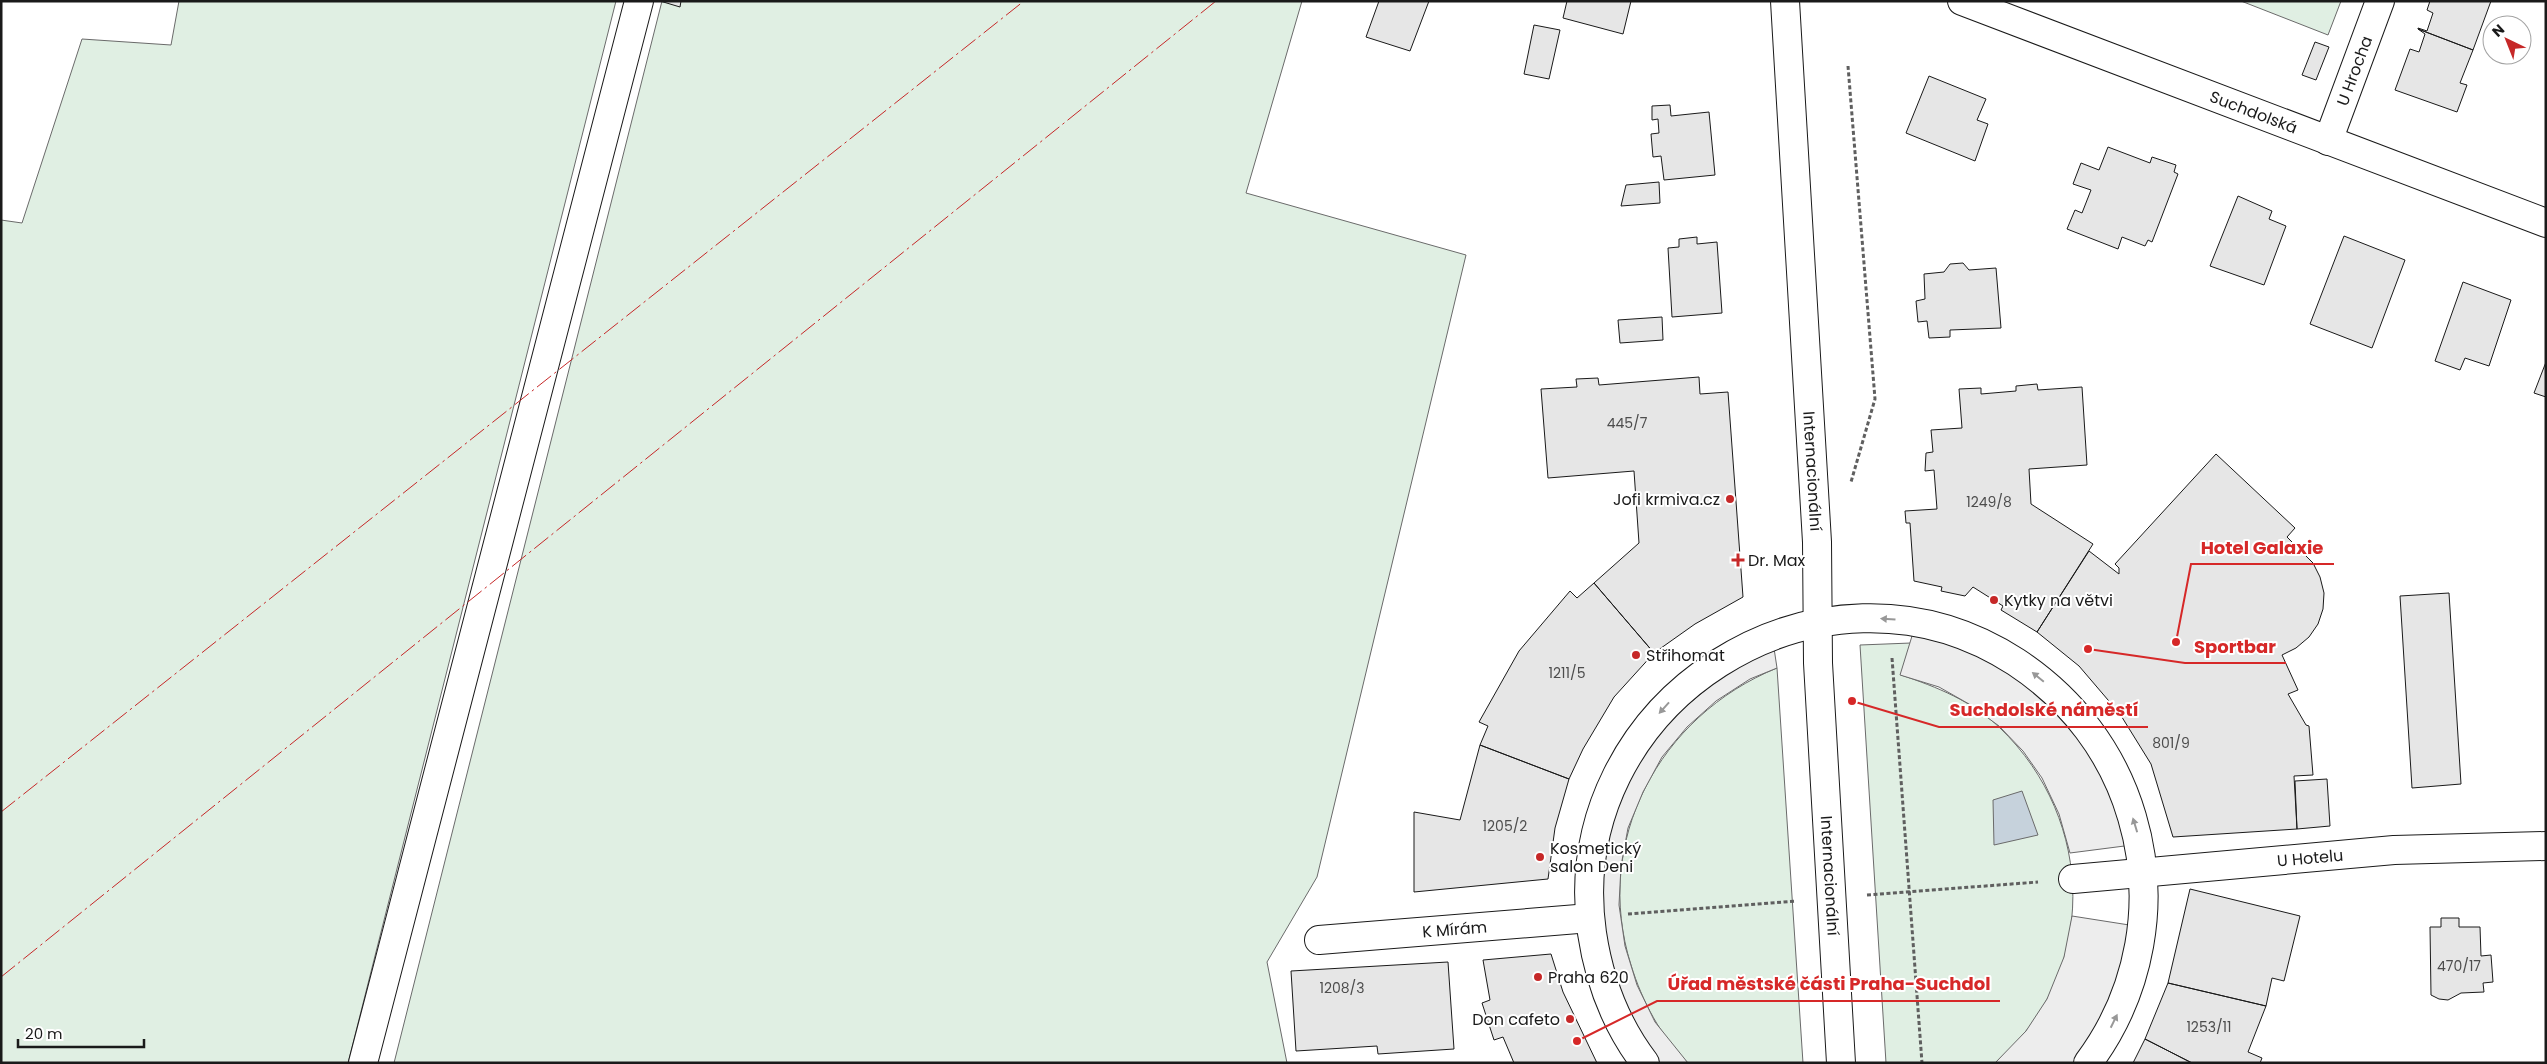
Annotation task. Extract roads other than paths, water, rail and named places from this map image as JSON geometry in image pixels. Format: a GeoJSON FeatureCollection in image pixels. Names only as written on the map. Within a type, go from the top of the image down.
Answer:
{"type":"FeatureCollection","features":[{"type":"Feature","properties":{"kind":"street"},"geometry":{"type":"LineString","coordinates":[[363,1063],[639,1]]}},
{"type":"Feature","properties":{"kind":"street","name":"Internacionální"},"geometry":{"type":"LineString","coordinates":[[1785,1],[1817,532],[1818,673],[1841,1063]]}},
{"type":"Feature","properties":{"kind":"street","name":"Suchdolská"},"geometry":{"type":"LineString","coordinates":[[1962,1],[2546,223]]}},
{"type":"Feature","properties":{"kind":"street","name":"U Hrocha"},"geometry":{"type":"LineString","coordinates":[[2328,141],[2380,1]]}},
{"type":"Feature","properties":{"kind":"street"},"geometry":{"type":"LineString","coordinates":[[1645,1063],[1621,1026],[1608,996],[1596,957],[1590,918],[1590,875],[1600,816],[1628,754],[1647,726],[1695,678],[1723,659],[1759,640],[1818,622],[1865,618],[1890,619],[1922,624],[1956,634],[2001,652],[2034,674],[2063,699],[2094,737],[2110,762],[2127,797],[2138,834],[2143,873],[2142,927],[2139,952],[2128,990],[2112,1026],[2088,1063]]}},
{"type":"Feature","properties":{"kind":"street","name":"U Hotelu"},"geometry":{"type":"LineString","coordinates":[[2073,879],[2394,850],[2546,846]]}},
{"type":"Feature","properties":{"kind":"street","name":"K Mírám"},"geometry":{"type":"LineString","coordinates":[[1319,940],[1590,918]]}},
{"type":"Feature","properties":{"kind":"place","name":"Jofi krmiva.cz"},"geometry":{"type":"Point","coordinates":[1730,499]}},
{"type":"Feature","properties":{"kind":"place","name":"Dr. Max"},"geometry":{"type":"Point","coordinates":[1738,560]}},
{"type":"Feature","properties":{"kind":"place","name":"Kytky na větvi"},"geometry":{"type":"Point","coordinates":[1994,600]}},
{"type":"Feature","properties":{"kind":"place","name":"Hotel Galaxie"},"geometry":{"type":"Point","coordinates":[2176,642]}},
{"type":"Feature","properties":{"kind":"place","name":"Sportbar"},"geometry":{"type":"Point","coordinates":[2088,649]}},
{"type":"Feature","properties":{"kind":"place","name":"Střihomat"},"geometry":{"type":"Point","coordinates":[1636,655]}},
{"type":"Feature","properties":{"kind":"place","name":"Suchdolské náměstí"},"geometry":{"type":"Point","coordinates":[1852,701]}},
{"type":"Feature","properties":{"kind":"place","name":"Kosmetický salon Deni"},"geometry":{"type":"Point","coordinates":[1540,857]}},
{"type":"Feature","properties":{"kind":"place","name":"Praha 620"},"geometry":{"type":"Point","coordinates":[1538,977]}},
{"type":"Feature","properties":{"kind":"place","name":"Don cafeto"},"geometry":{"type":"Point","coordinates":[1570,1019]}},
{"type":"Feature","properties":{"kind":"place","name":"Úřad městské části Praha-Suchdol"},"geometry":{"type":"Point","coordinates":[1577,1041]}}]}
